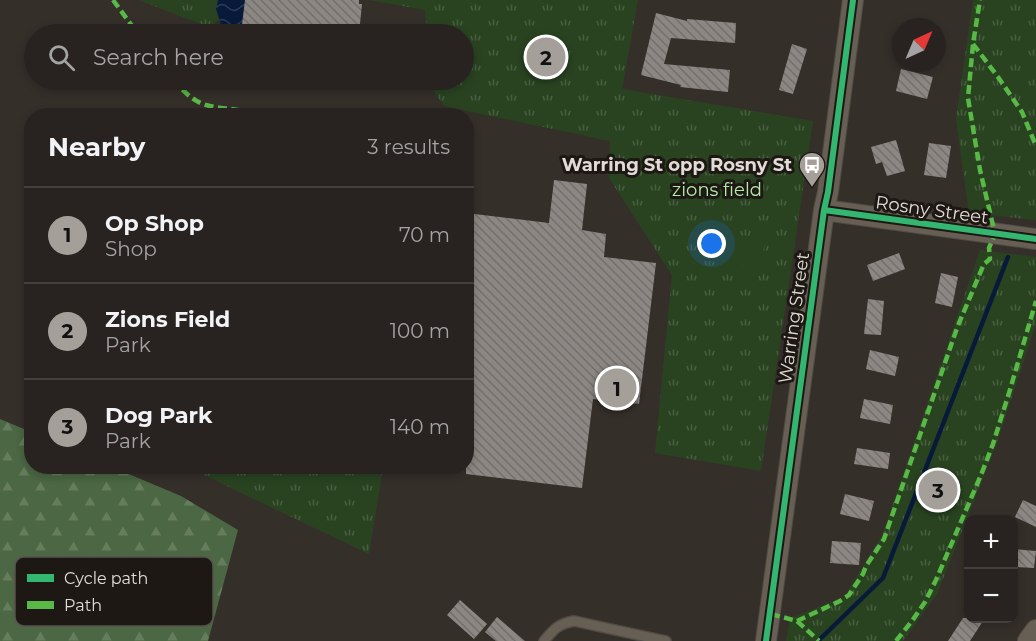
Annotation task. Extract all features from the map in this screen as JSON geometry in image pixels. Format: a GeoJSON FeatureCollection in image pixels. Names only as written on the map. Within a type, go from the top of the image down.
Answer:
{"type":"FeatureCollection","features":[{"type":"Feature","properties":{"kind":"street","name":"Warring Street"},"geometry":{"type":"LineString","coordinates":[[766,641],[854,0]]}},
{"type":"Feature","properties":{"kind":"street","name":"Rosny Street"},"geometry":{"type":"LineString","coordinates":[[824,210],[1036,239]]}},
{"type":"Feature","properties":{"kind":"street"},"geometry":{"type":"LineString","coordinates":[[1028,641],[1036,630]]}},
{"type":"Feature","properties":{"kind":"lane"},"geometry":{"type":"LineString","coordinates":[[544,641],[554,628],[574,621],[666,641]]}},
{"type":"Feature","properties":{"kind":"green space"},"geometry":{"type":"Polygon","coordinates":[[[139,0],[234,0],[214,24],[201,24],[139,0]]]}},
{"type":"Feature","properties":{"kind":"green space","name":"zions field"},"geometry":{"type":"Polygon","coordinates":[[[368,0],[638,0],[622,89],[813,121],[761,471],[655,453],[672,275],[609,178],[610,141],[474,112],[474,108],[444,106],[433,90],[474,90],[474,24],[426,24],[425,10],[368,0]]]}},
{"type":"Feature","properties":{"kind":"green space"},"geometry":{"type":"Polygon","coordinates":[[[973,0],[1036,0],[1036,220],[969,213],[956,119],[973,0]]]}},
{"type":"Feature","properties":{"kind":"green space"},"geometry":{"type":"Polygon","coordinates":[[[704,232],[765,239],[761,268],[701,260],[704,232]]]}},
{"type":"Feature","properties":{"kind":"green space"},"geometry":{"type":"Polygon","coordinates":[[[980,250],[1036,257],[1036,324],[996,445],[968,515],[964,515],[964,526],[937,594],[903,641],[786,641],[790,618],[844,597],[882,536],[980,250]]]}},
{"type":"Feature","properties":{"kind":"green space"},"geometry":{"type":"Polygon","coordinates":[[[0,419],[24,429],[24,474],[129,474],[181,496],[238,530],[213,622],[213,557],[15,557],[15,626],[212,626],[208,641],[0,641],[0,419]]]}},
{"type":"Feature","properties":{"kind":"green space"},"geometry":{"type":"Polygon","coordinates":[[[382,474],[369,554],[204,475],[382,474]]]}},
{"type":"Feature","properties":{"kind":"water"},"geometry":{"type":"Polygon","coordinates":[[[218,0],[248,0],[246,24],[221,24],[216,9],[218,0]]]}},
{"type":"Feature","properties":{"kind":"building"},"geometry":{"type":"Polygon","coordinates":[[[245,0],[359,0],[359,4],[362,4],[360,24],[242,24],[245,0]]]}},
{"type":"Feature","properties":{"kind":"building"},"geometry":{"type":"Polygon","coordinates":[[[656,13],[687,21],[687,19],[736,23],[735,43],[671,38],[664,64],[730,70],[728,92],[680,87],[681,85],[641,75],[656,13]]]}},
{"type":"Feature","properties":{"kind":"building"},"geometry":{"type":"Polygon","coordinates":[[[792,44],[807,49],[793,94],[779,90],[792,44]]]}},
{"type":"Feature","properties":{"kind":"building"},"geometry":{"type":"Polygon","coordinates":[[[900,72],[913,72],[933,77],[927,99],[896,91],[900,72]]]}},
{"type":"Feature","properties":{"kind":"building"},"geometry":{"type":"Polygon","coordinates":[[[896,140],[905,171],[887,176],[882,162],[876,164],[871,147],[896,140]]]}},
{"type":"Feature","properties":{"kind":"building"},"geometry":{"type":"Polygon","coordinates":[[[929,143],[951,146],[946,178],[924,175],[929,143]]]}},
{"type":"Feature","properties":{"kind":"building"},"geometry":{"type":"Polygon","coordinates":[[[554,180],[587,184],[582,230],[606,234],[604,257],[656,263],[639,404],[593,399],[582,488],[466,474],[474,474],[474,214],[549,223],[554,180]]]}},
{"type":"Feature","properties":{"kind":"building"},"geometry":{"type":"Polygon","coordinates":[[[899,253],[905,269],[873,281],[867,265],[899,253]]]}},
{"type":"Feature","properties":{"kind":"building"},"geometry":{"type":"Polygon","coordinates":[[[941,273],[958,277],[952,307],[935,303],[941,273]]]}},
{"type":"Feature","properties":{"kind":"building"},"geometry":{"type":"Polygon","coordinates":[[[868,299],[884,301],[881,335],[864,334],[868,299]]]}},
{"type":"Feature","properties":{"kind":"building"},"geometry":{"type":"Polygon","coordinates":[[[870,350],[899,357],[895,376],[866,369],[870,350]]]}},
{"type":"Feature","properties":{"kind":"building"},"geometry":{"type":"Polygon","coordinates":[[[864,399],[893,405],[890,424],[860,418],[864,399]]]}},
{"type":"Feature","properties":{"kind":"building"},"geometry":{"type":"Polygon","coordinates":[[[857,448],[890,453],[888,469],[854,464],[857,448]]]}},
{"type":"Feature","properties":{"kind":"building"},"geometry":{"type":"Polygon","coordinates":[[[845,494],[874,501],[869,521],[840,514],[845,494]]]}},
{"type":"Feature","properties":{"kind":"building"},"geometry":{"type":"Polygon","coordinates":[[[1023,500],[1036,506],[1036,527],[1018,518],[1016,515],[1023,500]]]}},
{"type":"Feature","properties":{"kind":"building"},"geometry":{"type":"Polygon","coordinates":[[[832,541],[861,543],[859,565],[830,563],[832,541]]]}},
{"type":"Feature","properties":{"kind":"building"},"geometry":{"type":"Polygon","coordinates":[[[1018,549],[1036,551],[1034,568],[1018,567],[1018,549]]]}},
{"type":"Feature","properties":{"kind":"building"},"geometry":{"type":"Polygon","coordinates":[[[460,600],[487,624],[474,639],[447,615],[460,600]]]}},
{"type":"Feature","properties":{"kind":"building"},"geometry":{"type":"Polygon","coordinates":[[[497,617],[525,641],[496,641],[485,632],[497,617]]]}},
{"type":"Feature","properties":{"kind":"building"},"geometry":{"type":"Polygon","coordinates":[[[963,618],[964,623],[982,623],[970,641],[948,641],[963,618]]]}},
{"type":"Feature","properties":{"kind":"waterway"},"geometry":{"type":"LineString","coordinates":[[818,641],[883,578],[1008,257]]}},
{"type":"Feature","properties":{"kind":"marked path"},"geometry":{"type":"LineString","coordinates":[[113,0],[131,24]]}},
{"type":"Feature","properties":{"kind":"marked path"},"geometry":{"type":"LineString","coordinates":[[797,621],[849,595],[884,539],[957,328],[984,264],[990,259],[989,248],[995,234],[980,170],[968,98],[980,0]]}},
{"type":"Feature","properties":{"kind":"marked path"},"geometry":{"type":"LineString","coordinates":[[973,44],[1022,112],[1036,146]]}},
{"type":"Feature","properties":{"kind":"marked path"},"geometry":{"type":"LineString","coordinates":[[183,90],[198,102],[223,108]]}},
{"type":"Feature","properties":{"kind":"marked path"},"geometry":{"type":"LineString","coordinates":[[896,641],[925,602],[981,475],[993,444],[1036,301]]}},
{"type":"Feature","properties":{"kind":"marked path"},"geometry":{"type":"LineString","coordinates":[[771,614],[797,621],[819,641]]}},
{"type":"Feature","properties":{"kind":"cycle path"},"geometry":{"type":"LineString","coordinates":[[766,641],[853,0]]}},
{"type":"Feature","properties":{"kind":"cycle path"},"geometry":{"type":"LineString","coordinates":[[824,210],[1036,239]]}},
{"type":"Feature","properties":{"kind":"place","name":"Zions Field"},"geometry":{"type":"Point","coordinates":[546,57]}},
{"type":"Feature","properties":{"kind":"place","name":"Warring St opp Rosny St"},"geometry":{"type":"Point","coordinates":[812,188]}},
{"type":"Feature","properties":{"kind":"place","name":"Op Shop"},"geometry":{"type":"Point","coordinates":[617,388]}},
{"type":"Feature","properties":{"kind":"place","name":"Dog Park"},"geometry":{"type":"Point","coordinates":[938,490]}}]}
